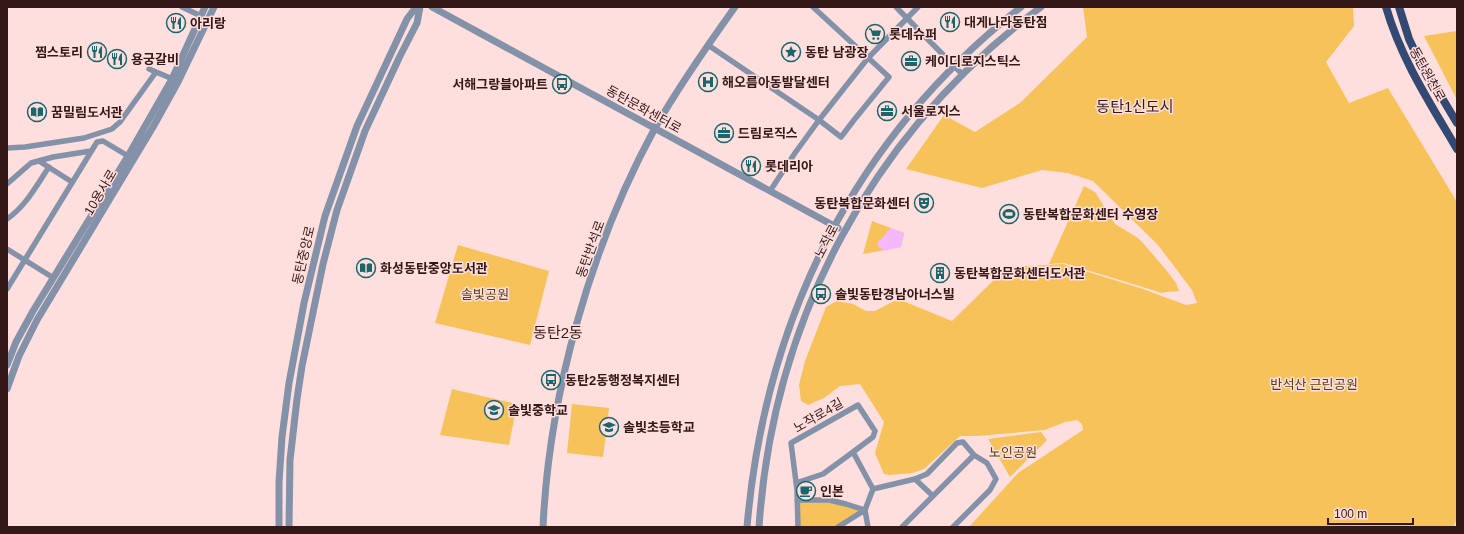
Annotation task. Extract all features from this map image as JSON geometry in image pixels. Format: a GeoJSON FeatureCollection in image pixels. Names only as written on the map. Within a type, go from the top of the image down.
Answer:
{"type":"FeatureCollection","features":[{"type":"Feature","properties":{"kind":"main road","name":"동탄원천로"},"geometry":{"type":"LineString","coordinates":[[1386,7],[1392,28],[1405,59],[1457,149]]}},
{"type":"Feature","properties":{"kind":"main road","name":"동탄원천로"},"geometry":{"type":"LineString","coordinates":[[1399,7],[1409,38],[1417,56],[1457,123]]}},
{"type":"Feature","properties":{"kind":"street"},"geometry":{"type":"LineString","coordinates":[[182,7],[201,16]]}},
{"type":"Feature","properties":{"kind":"street","name":"10용사로"},"geometry":{"type":"LineString","coordinates":[[8,385],[19,356],[40,314],[153,127],[175,80],[205,7]]}},
{"type":"Feature","properties":{"kind":"street","name":"10용사로"},"geometry":{"type":"LineString","coordinates":[[7,365],[26,324],[52,277],[175,80],[214,7]]}},
{"type":"Feature","properties":{"kind":"street","name":"동탄중앙로"},"geometry":{"type":"LineString","coordinates":[[279,527],[279,482],[282,437],[289,383],[304,304],[325,216],[348,149],[366,106],[407,19],[416,7]]}},
{"type":"Feature","properties":{"kind":"street","name":"동탄중앙로"},"geometry":{"type":"LineString","coordinates":[[289,527],[290,460],[296,405],[322,264],[337,210],[365,131],[417,23],[420,7]]}},
{"type":"Feature","properties":{"kind":"street","name":"동탄문화센터로"},"geometry":{"type":"LineString","coordinates":[[432,7],[844,232]]}},
{"type":"Feature","properties":{"kind":"street","name":"동탄반석로"},"geometry":{"type":"LineString","coordinates":[[543,527],[545,489],[559,396],[570,353],[601,249],[623,195],[655,128],[681,85],[735,7]]}},
{"type":"Feature","properties":{"kind":"street"},"geometry":{"type":"LineString","coordinates":[[708,45],[842,137],[889,77],[813,7]]}},
{"type":"Feature","properties":{"kind":"street"},"geometry":{"type":"LineString","coordinates":[[896,7],[963,75]]}},
{"type":"Feature","properties":{"kind":"street"},"geometry":{"type":"LineString","coordinates":[[770,191],[819,120],[868,58],[918,7]]}},
{"type":"Feature","properties":{"kind":"street","name":"노작로"},"geometry":{"type":"LineString","coordinates":[[747,527],[757,445],[771,385],[792,319],[817,260],[834,226],[867,172],[893,136],[931,91],[954,66],[989,33],[1021,7]]}},
{"type":"Feature","properties":{"kind":"street","name":"노작로"},"geometry":{"type":"LineString","coordinates":[[759,527],[760,502],[768,446],[783,380],[796,339],[827,265],[844,232],[863,199],[902,143],[938,99],[999,41],[1041,7]]}},
{"type":"Feature","properties":{"kind":"street"},"geometry":{"type":"LineString","coordinates":[[149,69],[175,80]]}},
{"type":"Feature","properties":{"kind":"street"},"geometry":{"type":"LineString","coordinates":[[7,148],[25,147],[84,138],[112,129],[120,122],[156,72]]}},
{"type":"Feature","properties":{"kind":"street"},"geometry":{"type":"LineString","coordinates":[[931,91],[937,92],[938,99]]}},
{"type":"Feature","properties":{"kind":"street"},"geometry":{"type":"LineString","coordinates":[[7,289],[97,142],[103,141],[128,156]]}},
{"type":"Feature","properties":{"kind":"street"},"geometry":{"type":"LineString","coordinates":[[7,184],[31,163],[53,157],[91,151]]}},
{"type":"Feature","properties":{"kind":"street"},"geometry":{"type":"LineString","coordinates":[[39,161],[72,182]]}},
{"type":"Feature","properties":{"kind":"street"},"geometry":{"type":"LineString","coordinates":[[7,219],[16,213],[27,201],[49,167]]}},
{"type":"Feature","properties":{"kind":"street"},"geometry":{"type":"LineString","coordinates":[[853,193],[857,199],[863,199]]}},
{"type":"Feature","properties":{"kind":"street"},"geometry":{"type":"LineString","coordinates":[[7,249],[24,261],[52,277]]}},
{"type":"Feature","properties":{"kind":"street"},"geometry":{"type":"LineString","coordinates":[[817,260],[824,259],[827,265]]}},
{"type":"Feature","properties":{"kind":"street","name":"노작로4길"},"geometry":{"type":"LineString","coordinates":[[796,483],[823,474],[873,437],[875,431],[858,405],[791,443],[796,483],[798,527]]}},
{"type":"Feature","properties":{"kind":"street"},"geometry":{"type":"LineString","coordinates":[[873,489],[914,479],[927,474],[957,443],[963,442],[974,455],[987,463],[996,479],[990,490],[953,527]]}},
{"type":"Feature","properties":{"kind":"street"},"geometry":{"type":"LineString","coordinates":[[853,452],[873,489],[865,510],[868,527]]}},
{"type":"Feature","properties":{"kind":"street"},"geometry":{"type":"LineString","coordinates":[[902,527],[974,455]]}},
{"type":"Feature","properties":{"kind":"street"},"geometry":{"type":"LineString","coordinates":[[914,479],[933,496]]}},
{"type":"Feature","properties":{"kind":"street"},"geometry":{"type":"LineString","coordinates":[[797,500],[829,500],[865,510]]}},
{"type":"Feature","properties":{"kind":"street"},"geometry":{"type":"LineString","coordinates":[[838,527],[865,510]]}},
{"type":"Feature","properties":{"kind":"green space","name":"반석산 근린공원"},"geometry":{"type":"Polygon","coordinates":[[[1083,7],[1353,7],[1354,26],[1326,62],[1349,103],[1388,88],[1457,202],[1457,519],[1453,527],[969,527],[1018,473],[1083,430],[1082,424],[1077,420],[1065,422],[1045,430],[978,436],[960,436],[924,469],[912,473],[890,475],[884,474],[875,453],[884,422],[860,384],[840,386],[824,398],[808,405],[801,401],[799,385],[805,361],[826,307],[837,301],[853,304],[866,311],[875,311],[898,299],[952,321],[1007,267],[1063,264],[1143,289],[1186,305],[1197,303],[1192,290],[1158,245],[1093,181],[1068,173],[1042,170],[982,188],[906,169],[944,115],[975,132],[1020,103],[1087,37],[1083,7]]]}},
{"type":"Feature","properties":{"kind":"green space"},"geometry":{"type":"Polygon","coordinates":[[[1457,31],[1457,100],[1424,36],[1457,31]]]}},
{"type":"Feature","properties":{"kind":"green space"},"geometry":{"type":"Polygon","coordinates":[[[1084,186],[1095,192],[1115,224],[1138,238],[1143,243],[1176,283],[1179,291],[1162,293],[1064,263],[1049,264],[1084,186]]]}},
{"type":"Feature","properties":{"kind":"green space"},"geometry":{"type":"Polygon","coordinates":[[[872,221],[904,233],[901,247],[863,254],[872,221]]]}},
{"type":"Feature","properties":{"kind":"green space","name":"솔빛공원"},"geometry":{"type":"Polygon","coordinates":[[[458,245],[549,271],[530,345],[435,323],[458,245]]]}},
{"type":"Feature","properties":{"kind":"green space"},"geometry":{"type":"Polygon","coordinates":[[[452,389],[517,404],[509,445],[440,435],[452,389]]]}},
{"type":"Feature","properties":{"kind":"green space"},"geometry":{"type":"Polygon","coordinates":[[[572,404],[609,408],[603,457],[567,453],[572,404]]]}},
{"type":"Feature","properties":{"kind":"green space","name":"노인공원"},"geometry":{"type":"Polygon","coordinates":[[[1041,432],[1047,440],[1010,477],[988,439],[1041,432]]]}},
{"type":"Feature","properties":{"kind":"green space"},"geometry":{"type":"Polygon","coordinates":[[[799,501],[829,501],[863,511],[836,527],[800,527],[799,501]]]}},
{"type":"Feature","properties":{"kind":"shaded area"},"geometry":{"type":"Polygon","coordinates":[[[890,228],[904,233],[901,247],[883,251],[879,248],[877,243],[890,228]]]}},
{"type":"Feature","properties":{"kind":"place","name":"대게나라동탄점"},"geometry":{"type":"Point","coordinates":[950,22]}},
{"type":"Feature","properties":{"kind":"place","name":"아리랑"},"geometry":{"type":"Point","coordinates":[176,23]}},
{"type":"Feature","properties":{"kind":"place","name":"롯데슈퍼"},"geometry":{"type":"Point","coordinates":[875,34]}},
{"type":"Feature","properties":{"kind":"place","name":"찜스토리"},"geometry":{"type":"Point","coordinates":[97,52]}},
{"type":"Feature","properties":{"kind":"place","name":"동탄 남광장"},"geometry":{"type":"Point","coordinates":[791,52]}},
{"type":"Feature","properties":{"kind":"place","name":"용궁갈비"},"geometry":{"type":"Point","coordinates":[117,59]}},
{"type":"Feature","properties":{"kind":"place","name":"케이디로지스틱스"},"geometry":{"type":"Point","coordinates":[911,61]}},
{"type":"Feature","properties":{"kind":"place","name":"해오름아동발달센터"},"geometry":{"type":"Point","coordinates":[708,82]}},
{"type":"Feature","properties":{"kind":"place","name":"서해그랑블아파트"},"geometry":{"type":"Point","coordinates":[562,84]}},
{"type":"Feature","properties":{"kind":"place","name":"서울로지스"},"geometry":{"type":"Point","coordinates":[887,111]}},
{"type":"Feature","properties":{"kind":"place","name":"꿈밀림도서관"},"geometry":{"type":"Point","coordinates":[37,112]}},
{"type":"Feature","properties":{"kind":"place","name":"드림로직스"},"geometry":{"type":"Point","coordinates":[724,133]}},
{"type":"Feature","properties":{"kind":"place","name":"롯데리아"},"geometry":{"type":"Point","coordinates":[751,166]}},
{"type":"Feature","properties":{"kind":"place","name":"동탄복합문화센터"},"geometry":{"type":"Point","coordinates":[924,203]}},
{"type":"Feature","properties":{"kind":"place","name":"동탄복합문화센터 수영장"},"geometry":{"type":"Point","coordinates":[1009,214]}},
{"type":"Feature","properties":{"kind":"place","name":"화성동탄중앙도서관"},"geometry":{"type":"Point","coordinates":[366,268]}},
{"type":"Feature","properties":{"kind":"place","name":"동탄복합문화센터도서관"},"geometry":{"type":"Point","coordinates":[940,273]}},
{"type":"Feature","properties":{"kind":"place","name":"솔빛동탄경남아너스빌"},"geometry":{"type":"Point","coordinates":[821,294]}},
{"type":"Feature","properties":{"kind":"place","name":"동탄2동행정복지센터"},"geometry":{"type":"Point","coordinates":[551,380]}},
{"type":"Feature","properties":{"kind":"place","name":"솔빛중학교"},"geometry":{"type":"Point","coordinates":[494,410]}},
{"type":"Feature","properties":{"kind":"place","name":"솔빛초등학교"},"geometry":{"type":"Point","coordinates":[609,427]}},
{"type":"Feature","properties":{"kind":"place","name":"인본"},"geometry":{"type":"Point","coordinates":[806,491]}},
{"type":"Feature","properties":{"kind":"district","name":"동탄1신도시"},"geometry":{"type":"Point","coordinates":[1135,107]}},
{"type":"Feature","properties":{"kind":"district","name":"동탄2동"},"geometry":{"type":"Point","coordinates":[558,333]}}]}
